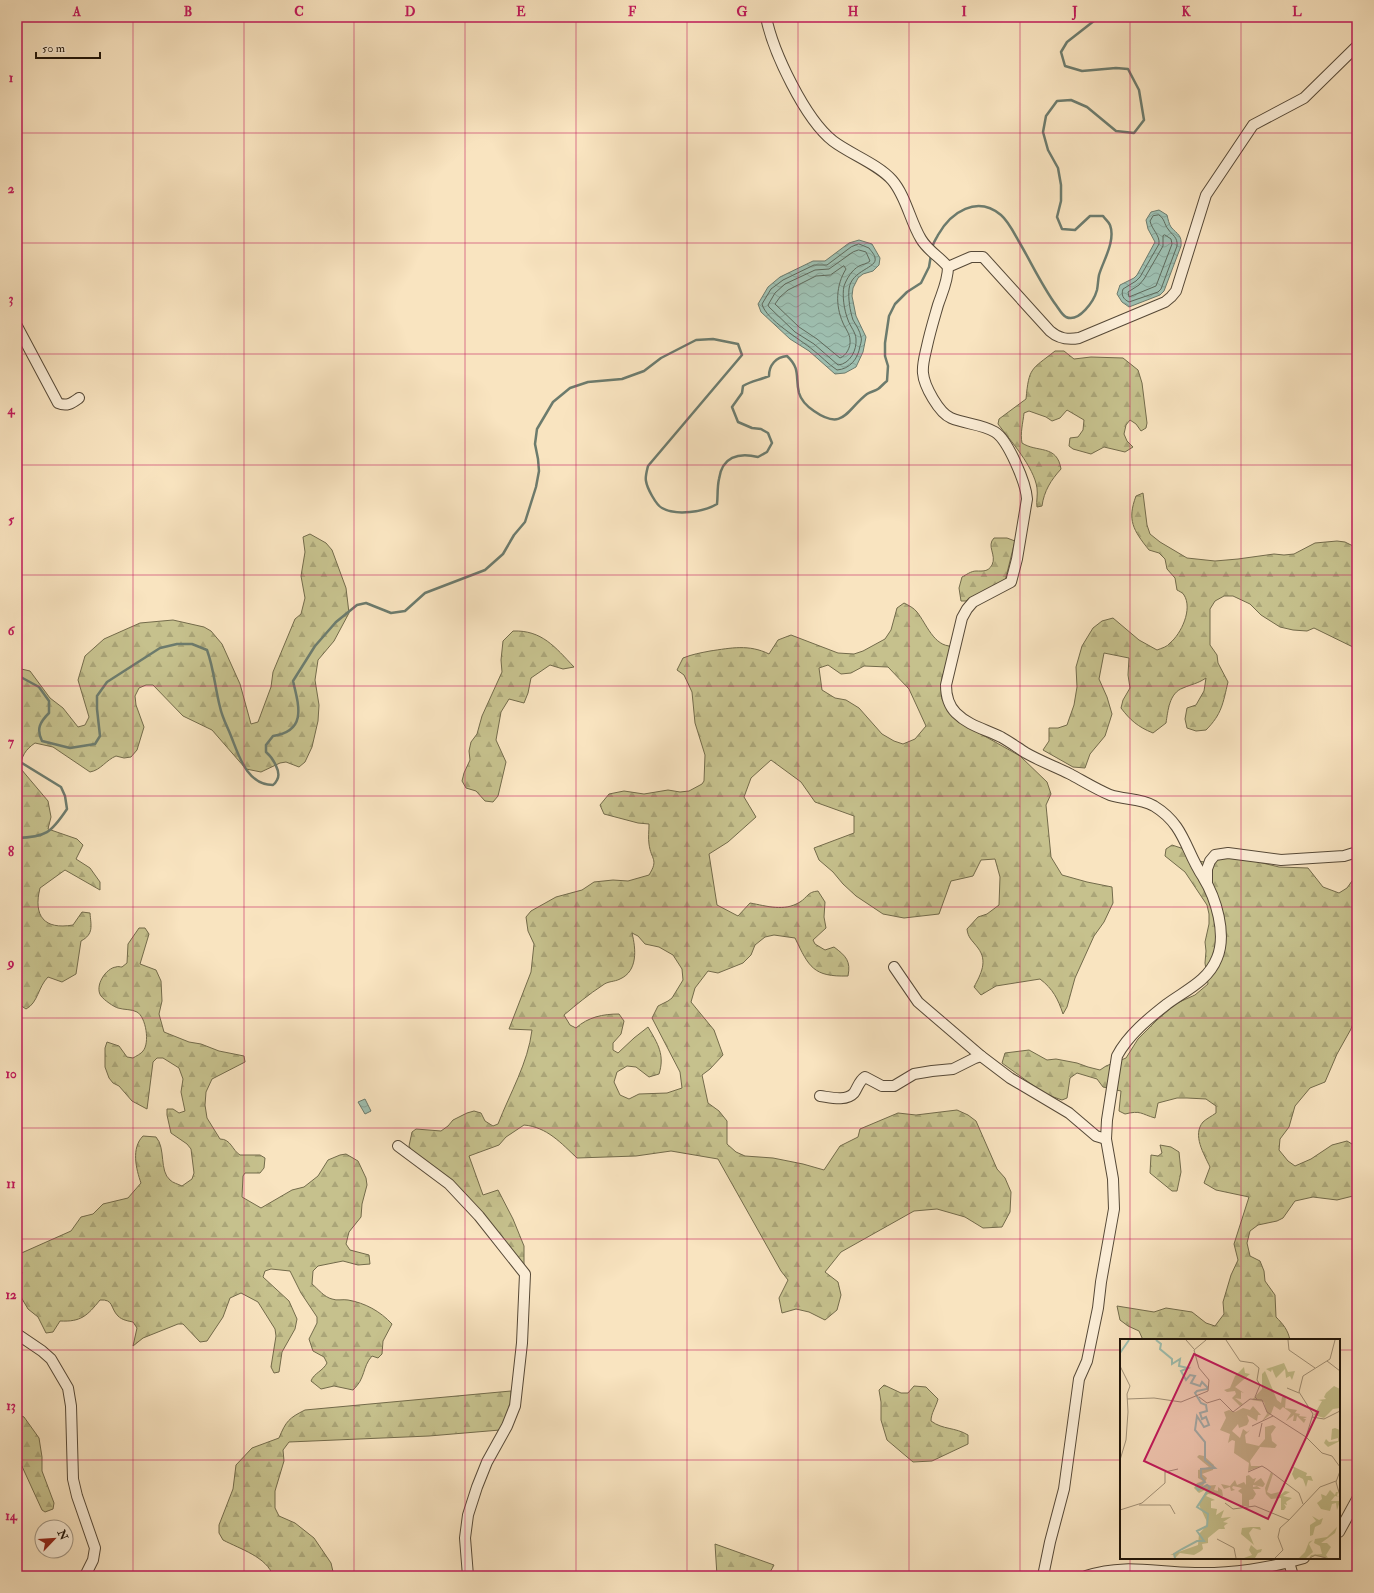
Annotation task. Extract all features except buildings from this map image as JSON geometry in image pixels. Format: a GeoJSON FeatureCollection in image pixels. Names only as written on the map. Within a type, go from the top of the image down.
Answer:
{"type":"FeatureCollection","features":[{"type":"Feature","properties":{"kind":"street"},"geometry":{"type":"LineString","coordinates":[[766,17],[776,50],[792,84],[813,119],[833,141],[891,178],[899,192],[917,233],[926,247],[942,259],[948,267],[948,277],[931,326],[925,352],[923,372],[924,379],[935,402],[950,418],[984,427],[1000,436],[1022,477],[1026,489],[1027,499],[1017,559],[1011,582],[973,602],[962,618],[946,685],[946,696],[950,706],[962,719],[999,736],[1027,753],[1099,790],[1117,797],[1135,799],[1154,806],[1172,822],[1182,834],[1212,893],[1218,916],[1221,941],[1218,956],[1213,966],[1198,984],[1167,1004],[1146,1022],[1121,1049],[1117,1056],[1108,1106],[1106,1139],[1112,1179],[1114,1209],[1087,1361],[1079,1379],[1064,1489],[1043,1576]]}},
{"type":"Feature","properties":{"kind":"street"},"geometry":{"type":"LineString","coordinates":[[948,267],[971,256],[983,257],[1056,337],[1079,338],[1165,302],[1176,291],[1206,195],[1253,125],[1304,98],[1357,46]]}},
{"type":"Feature","properties":{"kind":"street"},"geometry":{"type":"LineString","coordinates":[[17,326],[58,404],[64,406],[69,405],[79,398]]}},
{"type":"Feature","properties":{"kind":"street"},"geometry":{"type":"LineString","coordinates":[[1208,885],[1207,869],[1210,861],[1215,855],[1228,853],[1281,860],[1344,856],[1357,852]]}},
{"type":"Feature","properties":{"kind":"street"},"geometry":{"type":"LineString","coordinates":[[894,968],[918,1002],[982,1056],[1010,1078],[1070,1113],[1096,1136],[1106,1139]]}},
{"type":"Feature","properties":{"kind":"street"},"geometry":{"type":"LineString","coordinates":[[820,1096],[838,1098],[848,1096],[854,1093],[858,1084],[865,1077],[882,1086],[894,1086],[914,1074],[932,1070],[953,1069],[982,1056]]}},
{"type":"Feature","properties":{"kind":"street"},"geometry":{"type":"LineString","coordinates":[[398,1146],[449,1184],[479,1216],[525,1274],[522,1343],[515,1406],[507,1426],[487,1462],[468,1515],[465,1538],[468,1576]]}},
{"type":"Feature","properties":{"kind":"street"},"geometry":{"type":"LineString","coordinates":[[17,1334],[51,1359],[68,1388],[73,1479],[77,1496],[95,1548],[93,1560],[85,1576]]}},
{"type":"Feature","properties":{"kind":"street"},"geometry":{"type":"LineString","coordinates":[[1340,1530],[1357,1499]]}},
{"type":"Feature","properties":{"kind":"street"},"geometry":{"type":"LineString","coordinates":[[1086,1576],[1101,1572],[1137,1568],[1194,1574],[1232,1571],[1300,1559]]}},
{"type":"Feature","properties":{"kind":"street"},"geometry":{"type":"LineString","coordinates":[[1289,1562],[1293,1576]]}},
{"type":"Feature","properties":{"kind":"green space"},"geometry":{"type":"Polygon","coordinates":[[[1055,351],[1064,351],[1074,359],[1091,357],[1123,358],[1138,370],[1142,383],[1147,423],[1146,428],[1141,431],[1136,424],[1130,420],[1126,425],[1124,434],[1127,441],[1133,447],[1125,452],[1104,447],[1091,454],[1073,449],[1069,446],[1070,438],[1078,437],[1083,430],[1084,420],[1067,410],[1060,418],[1052,421],[1046,417],[1029,411],[1024,413],[1021,432],[1022,443],[1051,452],[1059,461],[1061,469],[1048,486],[1044,495],[1042,506],[1037,507],[1037,488],[1031,471],[1021,454],[998,424],[999,419],[1026,399],[1028,381],[1033,370],[1055,351]]]}},
{"type":"Feature","properties":{"kind":"green space"},"geometry":{"type":"Polygon","coordinates":[[[1143,493],[1147,525],[1150,534],[1160,542],[1187,558],[1215,561],[1274,554],[1294,554],[1315,543],[1337,541],[1345,542],[1353,546],[1355,553],[1353,560],[1357,563],[1357,649],[1314,628],[1307,631],[1280,627],[1261,615],[1250,604],[1233,596],[1224,596],[1215,601],[1210,609],[1210,645],[1217,655],[1218,663],[1228,682],[1219,713],[1206,730],[1196,731],[1187,728],[1185,719],[1187,708],[1196,705],[1204,691],[1206,678],[1178,690],[1170,703],[1166,723],[1153,733],[1131,720],[1121,708],[1123,700],[1130,688],[1128,675],[1129,658],[1104,653],[1099,679],[1107,697],[1112,714],[1105,736],[1090,754],[1085,768],[1073,767],[1043,750],[1049,741],[1049,728],[1058,728],[1067,725],[1074,705],[1077,687],[1076,667],[1082,646],[1093,628],[1102,621],[1113,618],[1139,640],[1157,650],[1167,646],[1174,639],[1182,628],[1186,614],[1186,601],[1183,594],[1177,590],[1175,578],[1167,569],[1165,559],[1159,553],[1149,550],[1135,530],[1132,518],[1133,504],[1136,496],[1143,493]]]}},
{"type":"Feature","properties":{"kind":"green space"},"geometry":{"type":"Polygon","coordinates":[[[310,534],[326,543],[332,550],[346,588],[349,613],[334,641],[318,660],[315,680],[319,705],[318,721],[312,747],[305,762],[299,767],[286,762],[280,763],[261,772],[246,769],[212,730],[183,716],[153,685],[146,685],[139,688],[135,696],[136,705],[144,727],[137,750],[131,757],[124,758],[116,756],[94,771],[90,772],[53,747],[35,743],[24,754],[21,769],[48,801],[51,817],[48,829],[77,839],[83,845],[76,859],[90,868],[100,882],[100,890],[65,870],[40,888],[38,906],[43,919],[48,923],[55,925],[73,925],[82,912],[90,913],[91,929],[88,936],[81,941],[76,974],[62,982],[48,977],[42,985],[36,999],[26,1009],[20,1005],[18,989],[20,967],[17,960],[17,668],[30,671],[50,698],[63,708],[78,727],[85,725],[89,717],[78,680],[85,656],[104,639],[140,623],[173,620],[204,627],[211,631],[222,644],[240,684],[251,724],[258,722],[271,687],[273,672],[295,619],[301,614],[305,598],[301,576],[305,552],[303,537],[310,534]]]}},
{"type":"Feature","properties":{"kind":"green space"},"geometry":{"type":"Polygon","coordinates":[[[994,538],[1007,538],[1015,541],[1005,581],[985,593],[971,597],[966,601],[961,601],[959,588],[962,577],[972,572],[987,570],[992,565],[993,558],[991,544],[994,538]]]}},
{"type":"Feature","properties":{"kind":"green space"},"geometry":{"type":"Polygon","coordinates":[[[904,603],[913,608],[935,639],[940,643],[952,646],[951,655],[942,677],[942,699],[956,720],[1020,756],[1047,782],[1051,794],[1046,805],[1051,857],[1062,875],[1112,887],[1113,903],[1104,922],[1094,936],[1075,978],[1067,1007],[1063,1014],[1054,995],[1040,979],[996,986],[981,995],[974,987],[981,972],[983,958],[978,948],[969,937],[967,929],[978,917],[987,914],[999,905],[1000,877],[995,859],[981,860],[973,876],[951,881],[939,914],[904,918],[883,914],[856,896],[843,884],[833,872],[819,860],[814,848],[854,833],[854,816],[815,802],[801,782],[771,760],[751,778],[744,797],[756,817],[728,842],[709,854],[717,905],[738,916],[750,903],[769,907],[788,907],[800,902],[812,892],[818,891],[825,902],[824,917],[826,928],[813,940],[815,944],[825,950],[834,947],[842,953],[847,959],[849,966],[848,976],[827,975],[820,972],[809,963],[795,938],[774,935],[765,937],[755,945],[751,955],[743,963],[718,973],[708,971],[695,988],[691,1002],[714,1030],[723,1055],[702,1075],[708,1103],[719,1111],[727,1121],[727,1144],[736,1152],[745,1156],[773,1158],[824,1170],[840,1146],[858,1137],[860,1129],[898,1113],[916,1115],[957,1110],[968,1115],[976,1121],[997,1169],[1005,1178],[1011,1192],[1010,1212],[1002,1227],[983,1228],[965,1217],[937,1209],[914,1211],[841,1252],[825,1272],[838,1282],[841,1295],[837,1310],[825,1320],[809,1312],[796,1309],[782,1313],[779,1298],[788,1280],[781,1271],[718,1159],[671,1151],[636,1156],[577,1158],[547,1132],[532,1126],[524,1125],[506,1137],[499,1145],[469,1156],[483,1195],[498,1190],[513,1219],[524,1246],[524,1267],[464,1192],[432,1166],[415,1157],[409,1146],[412,1132],[416,1129],[441,1131],[453,1120],[474,1111],[481,1113],[485,1121],[493,1126],[498,1124],[523,1066],[532,1030],[509,1029],[531,972],[534,944],[528,931],[526,917],[531,911],[556,897],[582,890],[594,882],[613,880],[628,881],[649,875],[654,866],[654,860],[649,844],[649,824],[638,823],[604,814],[600,805],[609,794],[624,791],[644,794],[668,790],[680,792],[689,791],[702,784],[704,781],[705,755],[695,723],[692,692],[684,675],[677,670],[683,658],[710,651],[740,648],[754,649],[769,654],[778,640],[791,635],[838,653],[854,654],[863,651],[885,639],[891,630],[897,608],[904,603]],[[828,665],[819,668],[822,690],[835,698],[846,700],[859,708],[882,734],[903,744],[915,739],[926,726],[909,689],[888,667],[864,666],[851,673],[841,674],[828,665]],[[632,933],[635,952],[633,965],[630,971],[620,979],[607,983],[598,988],[564,1015],[570,1025],[576,1028],[586,1021],[596,1017],[619,1014],[624,1021],[621,1034],[613,1043],[613,1050],[618,1053],[648,1027],[660,1050],[661,1067],[659,1074],[649,1077],[636,1067],[627,1066],[617,1072],[614,1082],[620,1095],[629,1099],[639,1094],[667,1093],[682,1088],[680,1072],[652,1018],[658,1006],[672,998],[683,980],[682,969],[673,955],[659,947],[645,944],[638,936],[632,933]]]}},
{"type":"Feature","properties":{"kind":"green space"},"geometry":{"type":"Polygon","coordinates":[[[513,631],[532,633],[547,641],[574,667],[563,669],[550,665],[531,678],[524,703],[509,699],[501,712],[496,740],[506,762],[498,796],[493,802],[485,801],[476,791],[466,788],[462,781],[470,760],[469,751],[471,742],[477,734],[482,716],[502,672],[501,660],[503,641],[513,631]]]}},
{"type":"Feature","properties":{"kind":"green space"},"geometry":{"type":"Polygon","coordinates":[[[1172,845],[1184,849],[1189,860],[1213,863],[1221,858],[1246,859],[1279,867],[1308,868],[1323,887],[1339,893],[1347,888],[1357,874],[1357,1011],[1351,1029],[1337,1054],[1325,1082],[1310,1088],[1295,1106],[1289,1127],[1280,1139],[1279,1150],[1288,1161],[1295,1166],[1311,1159],[1332,1145],[1347,1141],[1357,1147],[1357,1195],[1337,1200],[1313,1197],[1295,1201],[1283,1218],[1277,1221],[1258,1225],[1250,1231],[1247,1243],[1250,1256],[1260,1261],[1264,1271],[1265,1281],[1275,1295],[1276,1317],[1285,1327],[1290,1339],[1143,1339],[1139,1331],[1120,1320],[1117,1306],[1154,1312],[1166,1308],[1192,1312],[1206,1323],[1215,1326],[1224,1314],[1223,1302],[1231,1275],[1238,1260],[1234,1244],[1249,1197],[1216,1190],[1204,1183],[1210,1167],[1200,1144],[1199,1133],[1203,1122],[1216,1113],[1216,1106],[1206,1099],[1177,1098],[1158,1103],[1155,1118],[1138,1112],[1125,1114],[1119,1111],[1121,1091],[1103,1087],[1097,1079],[1077,1073],[1070,1078],[1067,1098],[1062,1100],[1045,1094],[1002,1063],[1005,1053],[1029,1050],[1047,1060],[1056,1059],[1077,1063],[1100,1070],[1126,1058],[1138,1039],[1157,1020],[1177,1003],[1195,995],[1208,984],[1205,963],[1205,942],[1209,924],[1207,905],[1185,872],[1165,856],[1166,849],[1172,845]]]}},
{"type":"Feature","properties":{"kind":"green space"},"geometry":{"type":"Polygon","coordinates":[[[139,928],[145,928],[149,934],[140,964],[156,970],[161,981],[162,1001],[159,1014],[164,1032],[189,1042],[201,1044],[219,1051],[244,1056],[245,1062],[212,1079],[206,1092],[205,1105],[207,1118],[220,1139],[227,1141],[240,1155],[260,1155],[265,1158],[264,1168],[260,1173],[245,1173],[243,1176],[242,1197],[261,1208],[292,1190],[304,1187],[318,1176],[328,1160],[346,1154],[358,1161],[366,1178],[367,1185],[362,1204],[361,1217],[349,1232],[346,1244],[350,1250],[369,1255],[370,1264],[358,1265],[343,1261],[318,1266],[313,1271],[312,1284],[329,1298],[354,1301],[372,1308],[392,1324],[383,1341],[382,1354],[378,1358],[372,1356],[360,1381],[353,1390],[334,1386],[321,1389],[311,1381],[327,1363],[324,1357],[313,1351],[309,1339],[317,1323],[317,1317],[301,1293],[290,1271],[271,1269],[265,1271],[263,1277],[289,1301],[297,1319],[295,1329],[282,1352],[279,1372],[274,1373],[271,1367],[276,1336],[275,1329],[258,1302],[241,1293],[230,1298],[223,1317],[207,1341],[200,1342],[183,1324],[178,1324],[143,1338],[133,1346],[137,1328],[133,1322],[118,1316],[108,1301],[100,1300],[83,1317],[73,1320],[60,1321],[53,1332],[46,1333],[38,1317],[28,1309],[18,1292],[22,1272],[17,1268],[17,1255],[71,1231],[81,1217],[93,1214],[103,1204],[128,1198],[141,1183],[136,1165],[136,1152],[139,1141],[143,1136],[156,1137],[161,1147],[165,1171],[171,1181],[182,1186],[192,1179],[194,1173],[191,1149],[187,1144],[171,1133],[167,1115],[167,1109],[173,1109],[179,1113],[185,1111],[181,1092],[183,1079],[179,1068],[163,1058],[157,1058],[153,1062],[147,1109],[132,1101],[119,1086],[113,1083],[109,1078],[105,1067],[105,1048],[107,1042],[119,1046],[127,1057],[133,1058],[141,1053],[145,1047],[147,1036],[145,1024],[140,1015],[135,1011],[118,1008],[112,1005],[101,996],[99,992],[100,983],[105,974],[112,968],[122,967],[127,963],[128,944],[139,928]]]}},
{"type":"Feature","properties":{"kind":"green space"},"geometry":{"type":"Polygon","coordinates":[[[1160,1145],[1171,1147],[1179,1152],[1181,1172],[1177,1191],[1172,1191],[1150,1173],[1151,1155],[1158,1156],[1162,1153],[1160,1145]]]}},
{"type":"Feature","properties":{"kind":"green space"},"geometry":{"type":"Polygon","coordinates":[[[884,1385],[901,1393],[908,1393],[914,1386],[926,1387],[938,1399],[931,1421],[940,1426],[963,1432],[968,1435],[968,1444],[932,1461],[913,1462],[887,1440],[881,1420],[879,1390],[884,1385]]]}},
{"type":"Feature","properties":{"kind":"green space"},"geometry":{"type":"Polygon","coordinates":[[[511,1391],[511,1406],[500,1430],[429,1436],[289,1442],[283,1450],[284,1461],[275,1491],[275,1508],[279,1516],[295,1523],[314,1538],[331,1563],[334,1576],[273,1576],[270,1569],[259,1559],[245,1550],[223,1540],[219,1533],[219,1525],[233,1489],[236,1465],[252,1448],[279,1438],[289,1421],[295,1415],[305,1410],[511,1391]]]}},
{"type":"Feature","properties":{"kind":"green space"},"geometry":{"type":"Polygon","coordinates":[[[17,1414],[24,1417],[39,1438],[42,1457],[42,1471],[54,1503],[53,1509],[45,1512],[42,1510],[20,1462],[17,1460],[17,1414]]]}},
{"type":"Feature","properties":{"kind":"green space"},"geometry":{"type":"Polygon","coordinates":[[[715,1544],[774,1565],[768,1576],[717,1576],[715,1544]]]}},
{"type":"Feature","properties":{"kind":"water"},"geometry":{"type":"Polygon","coordinates":[[[1159,210],[1167,215],[1171,227],[1180,237],[1181,246],[1164,291],[1160,295],[1129,307],[1122,302],[1117,294],[1120,285],[1137,275],[1155,242],[1148,229],[1146,220],[1151,212],[1159,210]]]}},
{"type":"Feature","properties":{"kind":"water"},"geometry":{"type":"Polygon","coordinates":[[[859,240],[872,244],[880,258],[879,265],[873,271],[863,274],[858,278],[853,288],[852,296],[856,316],[866,337],[863,352],[856,367],[845,373],[835,374],[809,351],[790,339],[761,312],[758,304],[768,287],[780,277],[813,261],[825,261],[849,243],[859,240]]]}},
{"type":"Feature","properties":{"kind":"water"},"geometry":{"type":"Polygon","coordinates":[[[365,1099],[371,1111],[365,1114],[358,1102],[365,1099]]]}},
{"type":"Feature","properties":{"kind":"waterway"},"geometry":{"type":"LineString","coordinates":[[932,248],[943,227],[957,213],[974,206],[983,206],[992,209],[1004,217],[1046,290],[1063,315],[1071,318],[1076,317],[1081,314],[1093,300],[1097,290],[1099,275],[1110,244],[1110,225],[1103,216],[1090,216],[1075,230],[1062,229],[1057,217],[1061,201],[1061,185],[1058,168],[1048,150],[1043,132],[1046,116],[1057,101],[1071,100],[1087,107],[1116,131],[1134,133],[1144,120],[1139,90],[1128,69],[1116,68],[1082,71],[1065,66],[1061,52],[1067,42],[1099,17]]}},
{"type":"Feature","properties":{"kind":"waterway"},"geometry":{"type":"LineString","coordinates":[[17,675],[39,687],[49,701],[49,713],[43,719],[39,729],[42,741],[70,748],[95,744],[100,736],[97,696],[107,682],[160,648],[177,644],[192,644],[207,650],[222,714],[241,760],[250,775],[264,784],[273,785],[277,780],[278,773],[271,757],[266,752],[266,745],[273,736],[284,733],[291,729],[296,723],[298,708],[293,681],[315,646],[336,622],[357,605],[366,603],[391,613],[405,611],[425,593],[485,570],[503,554],[514,535],[525,522],[536,487],[539,471],[535,444],[537,429],[553,402],[570,388],[588,382],[622,379],[644,371],[661,358],[696,340],[713,339],[738,344],[742,355],[648,466],[646,474],[646,481],[650,492],[657,504],[662,508],[675,512],[690,512],[711,507],[717,504],[718,486],[721,472],[727,461],[744,455],[758,457],[767,452],[772,443],[768,433],[761,429],[752,428],[738,422],[732,407],[742,393],[743,386],[769,376],[770,368],[774,362],[787,356],[796,369],[799,393],[807,405],[824,417],[839,419],[844,416],[867,394],[878,389],[887,381],[888,366],[885,356],[885,343],[889,316],[895,304],[907,292],[921,283],[929,267],[931,255]]}},
{"type":"Feature","properties":{"kind":"waterway"},"geometry":{"type":"LineString","coordinates":[[17,760],[61,787],[65,796],[67,809],[57,824],[47,832],[41,835],[17,838]]}}]}
